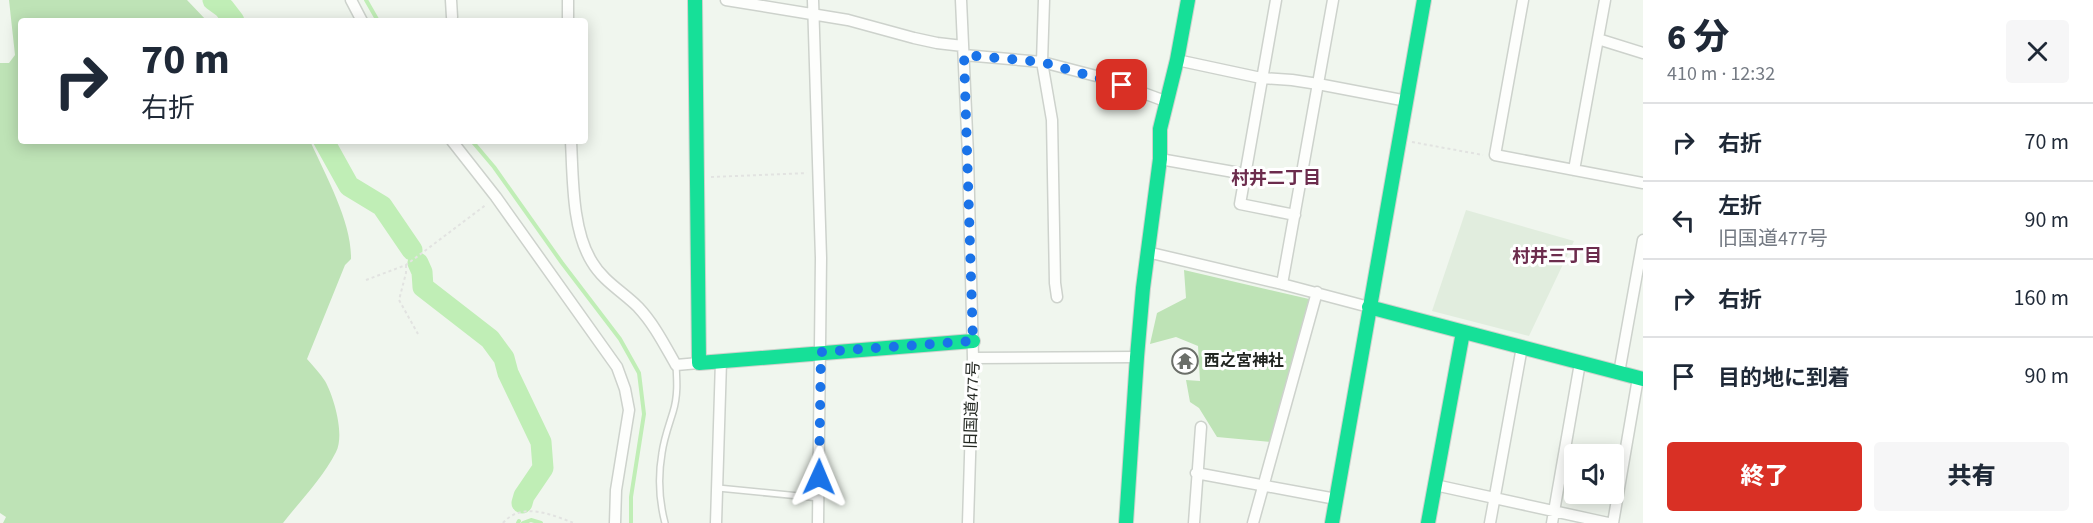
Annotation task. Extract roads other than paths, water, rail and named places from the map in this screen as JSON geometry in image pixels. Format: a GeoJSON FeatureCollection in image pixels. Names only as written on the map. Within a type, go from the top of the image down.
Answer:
{"type":"FeatureCollection","features":[{"type":"Feature","properties":{"kind":"street"},"geometry":{"type":"LineString","coordinates":[[351,0],[360,18]]}},
{"type":"Feature","properties":{"kind":"street"},"geometry":{"type":"LineString","coordinates":[[450,0],[452,17]]}},
{"type":"Feature","properties":{"kind":"street"},"geometry":{"type":"LineString","coordinates":[[568,0],[568,18]]}},
{"type":"Feature","properties":{"kind":"street"},"geometry":{"type":"LineString","coordinates":[[695,0],[699,363]]}},
{"type":"Feature","properties":{"kind":"street"},"geometry":{"type":"LineString","coordinates":[[726,0],[871,26],[963,50],[1042,62],[1100,78],[1165,101]]}},
{"type":"Feature","properties":{"kind":"street"},"geometry":{"type":"LineString","coordinates":[[813,0],[819,173],[821,352],[818,523]]}},
{"type":"Feature","properties":{"kind":"street","name":"旧国道477号"},"geometry":{"type":"LineString","coordinates":[[962,0],[973,341],[968,523]]}},
{"type":"Feature","properties":{"kind":"street"},"geometry":{"type":"LineString","coordinates":[[1044,0],[1042,62],[1052,120],[1054,283],[1057,297]]}},
{"type":"Feature","properties":{"kind":"street"},"geometry":{"type":"LineString","coordinates":[[1126,523],[1137,357],[1147,252],[1160,159],[1160,129],[1165,101],[1177,60],[1188,0]]}},
{"type":"Feature","properties":{"kind":"street"},"geometry":{"type":"LineString","coordinates":[[1276,0],[1240,204],[1295,215]]}},
{"type":"Feature","properties":{"kind":"street"},"geometry":{"type":"LineString","coordinates":[[1282,284],[1333,0]]}},
{"type":"Feature","properties":{"kind":"street"},"geometry":{"type":"LineString","coordinates":[[1332,523],[1424,0]]}},
{"type":"Feature","properties":{"kind":"street"},"geometry":{"type":"LineString","coordinates":[[1523,0],[1495,155],[1643,183]]}},
{"type":"Feature","properties":{"kind":"street"},"geometry":{"type":"LineString","coordinates":[[1574,170],[1605,0]]}},
{"type":"Feature","properties":{"kind":"street"},"geometry":{"type":"LineString","coordinates":[[1598,39],[1643,53]]}},
{"type":"Feature","properties":{"kind":"street"},"geometry":{"type":"LineString","coordinates":[[1177,60],[1262,78],[1318,84],[1407,101]]}},
{"type":"Feature","properties":{"kind":"street"},"geometry":{"type":"LineString","coordinates":[[454,144],[496,197],[612,358],[626,389],[628,423],[616,490],[615,523]]}},
{"type":"Feature","properties":{"kind":"street"},"geometry":{"type":"LineString","coordinates":[[571,144],[580,236],[584,247],[602,276],[636,306],[653,325],[676,365],[973,341]]}},
{"type":"Feature","properties":{"kind":"street"},"geometry":{"type":"LineString","coordinates":[[1160,159],[1245,174]]}},
{"type":"Feature","properties":{"kind":"street"},"geometry":{"type":"LineString","coordinates":[[1619,373],[1643,240]]}},
{"type":"Feature","properties":{"kind":"street"},"geometry":{"type":"LineString","coordinates":[[1147,252],[1317,292],[1641,378],[1613,523]]}},
{"type":"Feature","properties":{"kind":"street"},"geometry":{"type":"LineString","coordinates":[[1253,523],[1317,292]]}},
{"type":"Feature","properties":{"kind":"street"},"geometry":{"type":"LineString","coordinates":[[1428,523],[1462,332]]}},
{"type":"Feature","properties":{"kind":"street"},"geometry":{"type":"LineString","coordinates":[[1490,523],[1522,347]]}},
{"type":"Feature","properties":{"kind":"street"},"geometry":{"type":"LineString","coordinates":[[973,358],[1137,357]]}},
{"type":"Feature","properties":{"kind":"street"},"geometry":{"type":"LineString","coordinates":[[716,523],[721,361]]}},
{"type":"Feature","properties":{"kind":"street"},"geometry":{"type":"LineString","coordinates":[[1552,523],[1580,363]]}},
{"type":"Feature","properties":{"kind":"street"},"geometry":{"type":"LineString","coordinates":[[1194,523],[1201,427]]}},
{"type":"Feature","properties":{"kind":"street"},"geometry":{"type":"LineString","coordinates":[[1196,473],[1336,499]]}},
{"type":"Feature","properties":{"kind":"street"},"geometry":{"type":"LineString","coordinates":[[1434,485],[1608,523]]}},
{"type":"Feature","properties":{"kind":"lane"},"geometry":{"type":"LineString","coordinates":[[665,523],[661,506],[660,471],[663,445],[674,410],[677,388],[676,365]]}},
{"type":"Feature","properties":{"kind":"lane"},"geometry":{"type":"LineString","coordinates":[[718,488],[819,498]]}},
{"type":"Feature","properties":{"kind":"waterway"},"geometry":{"type":"LineString","coordinates":[[213,0],[224,8],[232,18]]}},
{"type":"Feature","properties":{"kind":"waterway"},"geometry":{"type":"LineString","coordinates":[[366,0],[376,18]]}},
{"type":"Feature","properties":{"kind":"waterway"},"geometry":{"type":"LineString","coordinates":[[326,144],[349,186],[382,206],[412,250]]}},
{"type":"Feature","properties":{"kind":"waterway"},"geometry":{"type":"LineString","coordinates":[[475,144],[494,167],[562,263],[620,339],[639,373],[644,414],[631,497],[631,523]]}},
{"type":"Feature","properties":{"kind":"waterway"},"geometry":{"type":"LineString","coordinates":[[418,263],[422,272],[423,287],[490,339],[504,358],[508,373],[541,442],[543,468],[524,496],[522,503]]}},
{"type":"Feature","properties":{"kind":"waterway"},"geometry":{"type":"LineString","coordinates":[[523,523],[531,520],[541,523]]}},
{"type":"Feature","properties":{"kind":"place","name":"西之宮神社"},"geometry":{"type":"Point","coordinates":[1185,361]}},
{"type":"Feature","properties":{"kind":"district","name":"村井二丁目"},"geometry":{"type":"Point","coordinates":[1276,178]}},
{"type":"Feature","properties":{"kind":"district","name":"村井三丁目"},"geometry":{"type":"Point","coordinates":[1557,256]}}]}
